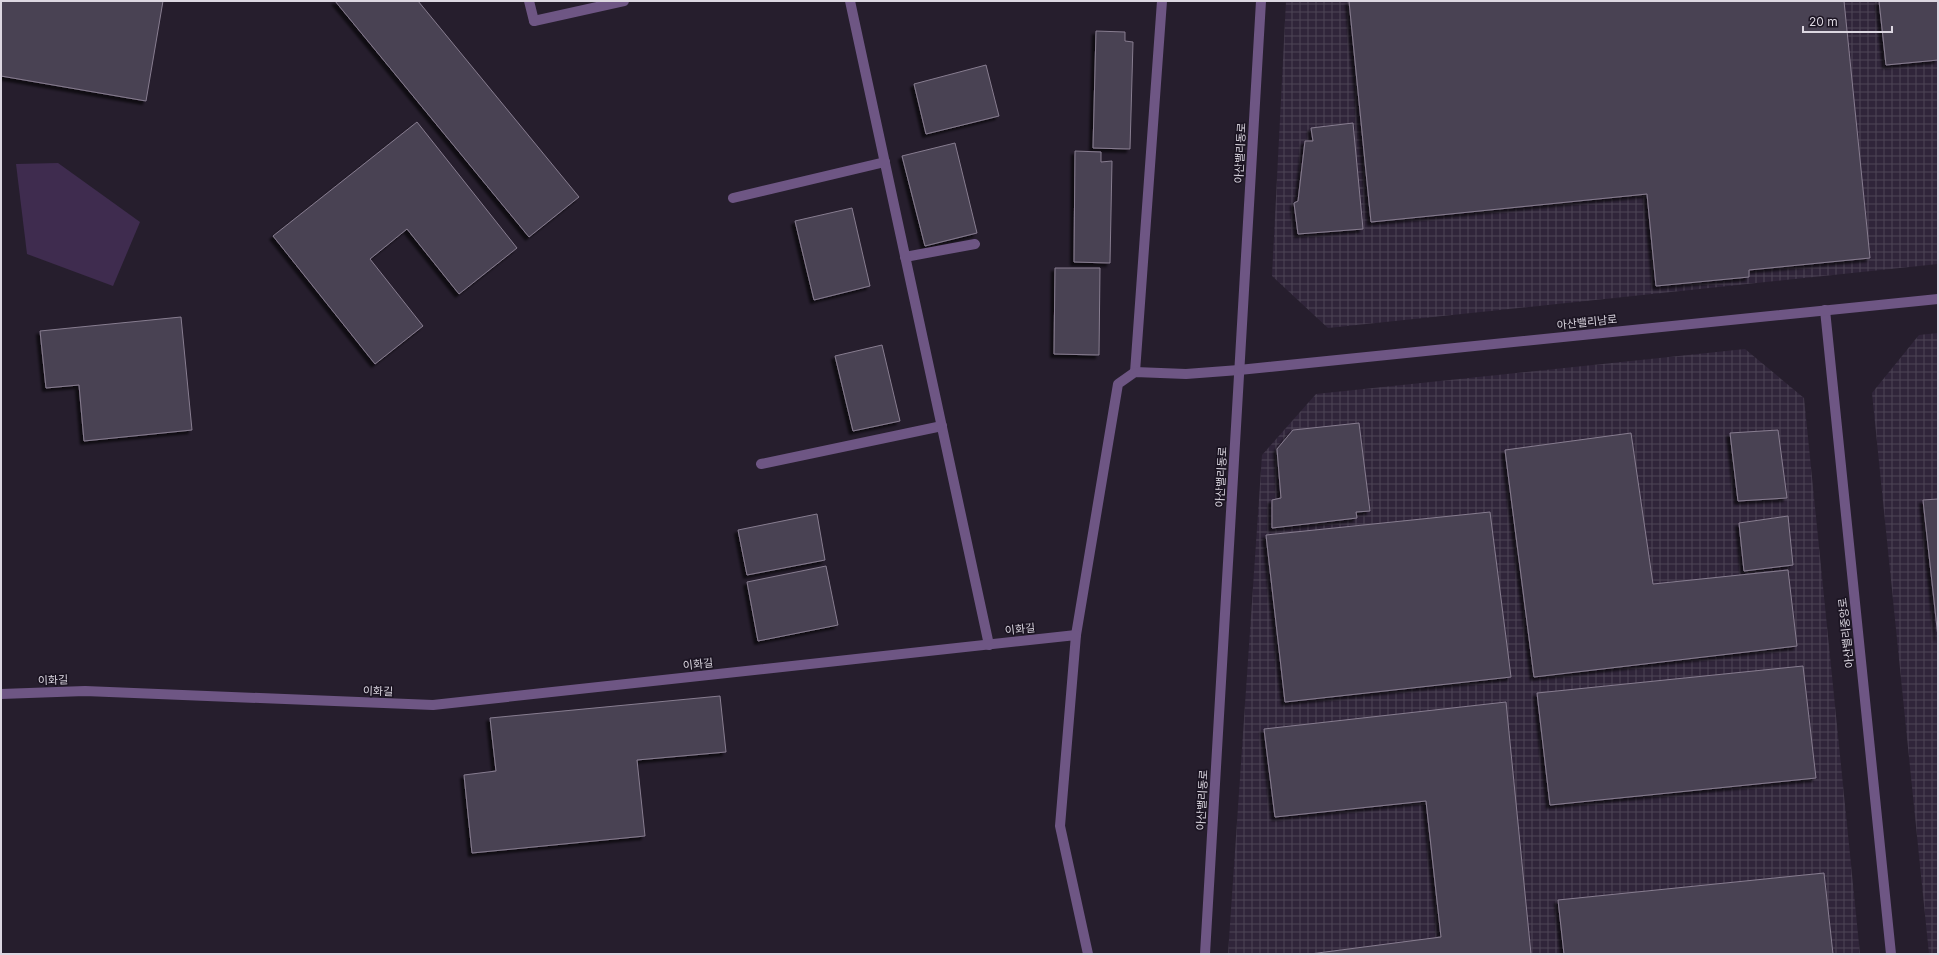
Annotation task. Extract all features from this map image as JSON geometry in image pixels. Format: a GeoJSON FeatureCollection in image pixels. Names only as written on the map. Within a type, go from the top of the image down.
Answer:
{"type":"FeatureCollection","features":[{"type":"Feature","properties":{"kind":"street"},"geometry":{"type":"LineString","coordinates":[[529,1],[534,21],[624,1]]}},
{"type":"Feature","properties":{"kind":"street"},"geometry":{"type":"LineString","coordinates":[[850,1],[989,645]]}},
{"type":"Feature","properties":{"kind":"street"},"geometry":{"type":"LineString","coordinates":[[1088,954],[1060,826],[1076,635],[1118,384],[1135,372],[1162,1]]}},
{"type":"Feature","properties":{"kind":"street","name":"아산밸리동로"},"geometry":{"type":"LineString","coordinates":[[1205,954],[1261,1]]}},
{"type":"Feature","properties":{"kind":"street"},"geometry":{"type":"LineString","coordinates":[[733,198],[885,162]]}},
{"type":"Feature","properties":{"kind":"street"},"geometry":{"type":"LineString","coordinates":[[905,257],[975,244]]}},
{"type":"Feature","properties":{"kind":"street","name":"아산밸리남로"},"geometry":{"type":"LineString","coordinates":[[1135,372],[1186,374],[1239,370],[1938,299]]}},
{"type":"Feature","properties":{"kind":"street","name":"아산밸리중앙로"},"geometry":{"type":"LineString","coordinates":[[1825,310],[1891,954]]}},
{"type":"Feature","properties":{"kind":"street"},"geometry":{"type":"LineString","coordinates":[[761,464],[942,426]]}},
{"type":"Feature","properties":{"kind":"street","name":"이화길"},"geometry":{"type":"LineString","coordinates":[[1,694],[85,691],[434,705],[1076,635]]}},
{"type":"Feature","properties":{"kind":"shaded area"},"geometry":{"type":"Polygon","coordinates":[[[1286,1],[1938,1],[1938,264],[1328,328],[1272,276],[1286,1]]]}},
{"type":"Feature","properties":{"kind":"shaded area"},"geometry":{"type":"Polygon","coordinates":[[[58,163],[140,222],[113,286],[27,254],[16,164],[58,163]]]}},
{"type":"Feature","properties":{"kind":"shaded area"},"geometry":{"type":"Polygon","coordinates":[[[1938,333],[1938,954],[1929,954],[1872,393],[1919,335],[1938,333]]]}},
{"type":"Feature","properties":{"kind":"shaded area"},"geometry":{"type":"Polygon","coordinates":[[[1745,349],[1804,398],[1860,954],[1228,954],[1262,455],[1316,394],[1745,349]]]}},
{"type":"Feature","properties":{"kind":"building"},"geometry":{"type":"Polygon","coordinates":[[[1,1],[163,1],[146,101],[1,76],[1,1]]]}},
{"type":"Feature","properties":{"kind":"building"},"geometry":{"type":"Polygon","coordinates":[[[335,1],[418,1],[579,197],[529,237],[335,1]]]}},
{"type":"Feature","properties":{"kind":"building"},"geometry":{"type":"Polygon","coordinates":[[[1349,1],[1844,1],[1870,258],[1749,270],[1749,277],[1656,286],[1647,194],[1371,222],[1349,1]]]}},
{"type":"Feature","properties":{"kind":"building"},"geometry":{"type":"Polygon","coordinates":[[[1879,1],[1938,1],[1938,60],[1886,65],[1879,1]]]}},
{"type":"Feature","properties":{"kind":"building"},"geometry":{"type":"Polygon","coordinates":[[[1096,31],[1125,32],[1125,41],[1133,42],[1130,149],[1093,148],[1096,31]]]}},
{"type":"Feature","properties":{"kind":"building"},"geometry":{"type":"Polygon","coordinates":[[[986,65],[999,116],[926,134],[914,84],[986,65]]]}},
{"type":"Feature","properties":{"kind":"building"},"geometry":{"type":"Polygon","coordinates":[[[417,122],[517,248],[459,294],[407,229],[370,259],[423,326],[375,364],[273,236],[417,122]]]}},
{"type":"Feature","properties":{"kind":"building"},"geometry":{"type":"Polygon","coordinates":[[[1353,123],[1363,229],[1298,234],[1294,203],[1298,201],[1305,141],[1313,141],[1311,128],[1353,123]]]}},
{"type":"Feature","properties":{"kind":"building"},"geometry":{"type":"Polygon","coordinates":[[[955,143],[977,233],[925,246],[902,156],[955,143]]]}},
{"type":"Feature","properties":{"kind":"building"},"geometry":{"type":"Polygon","coordinates":[[[1075,151],[1101,152],[1101,162],[1112,161],[1110,263],[1074,262],[1075,151]]]}},
{"type":"Feature","properties":{"kind":"building"},"geometry":{"type":"Polygon","coordinates":[[[852,208],[870,286],[814,300],[795,221],[852,208]]]}},
{"type":"Feature","properties":{"kind":"building"},"geometry":{"type":"Polygon","coordinates":[[[1055,268],[1100,268],[1099,355],[1054,354],[1055,268]]]}},
{"type":"Feature","properties":{"kind":"building"},"geometry":{"type":"Polygon","coordinates":[[[181,317],[192,430],[84,441],[79,385],[46,388],[40,331],[181,317]]]}},
{"type":"Feature","properties":{"kind":"building"},"geometry":{"type":"Polygon","coordinates":[[[882,345],[900,421],[853,431],[835,356],[882,345]]]}},
{"type":"Feature","properties":{"kind":"building"},"geometry":{"type":"Polygon","coordinates":[[[1359,423],[1370,511],[1356,512],[1357,518],[1272,528],[1272,500],[1281,498],[1277,449],[1293,430],[1359,423]]]}},
{"type":"Feature","properties":{"kind":"building"},"geometry":{"type":"Polygon","coordinates":[[[1778,430],[1787,498],[1738,501],[1730,433],[1778,430]]]}},
{"type":"Feature","properties":{"kind":"building"},"geometry":{"type":"Polygon","coordinates":[[[1631,433],[1653,584],[1788,570],[1797,646],[1534,677],[1505,450],[1631,433]]]}},
{"type":"Feature","properties":{"kind":"building"},"geometry":{"type":"Polygon","coordinates":[[[1938,499],[1938,637],[1923,500],[1938,499]]]}},
{"type":"Feature","properties":{"kind":"building"},"geometry":{"type":"Polygon","coordinates":[[[1490,512],[1511,677],[1285,702],[1266,535],[1490,512]]]}},
{"type":"Feature","properties":{"kind":"building"},"geometry":{"type":"Polygon","coordinates":[[[817,514],[825,560],[747,575],[738,530],[817,514]]]}},
{"type":"Feature","properties":{"kind":"building"},"geometry":{"type":"Polygon","coordinates":[[[1788,516],[1793,565],[1744,571],[1739,523],[1788,516]]]}},
{"type":"Feature","properties":{"kind":"building"},"geometry":{"type":"Polygon","coordinates":[[[826,566],[838,625],[758,641],[747,582],[826,566]]]}},
{"type":"Feature","properties":{"kind":"building"},"geometry":{"type":"Polygon","coordinates":[[[1803,666],[1816,778],[1550,805],[1537,693],[1803,666]]]}},
{"type":"Feature","properties":{"kind":"building"},"geometry":{"type":"Polygon","coordinates":[[[720,696],[726,752],[637,760],[645,836],[472,853],[464,775],[496,771],[490,718],[720,696]]]}},
{"type":"Feature","properties":{"kind":"building"},"geometry":{"type":"Polygon","coordinates":[[[1506,702],[1531,954],[1310,954],[1441,937],[1426,801],[1275,817],[1264,729],[1506,702]]]}},
{"type":"Feature","properties":{"kind":"building"},"geometry":{"type":"Polygon","coordinates":[[[1824,873],[1833,954],[1564,954],[1558,900],[1824,873]]]}}]}
